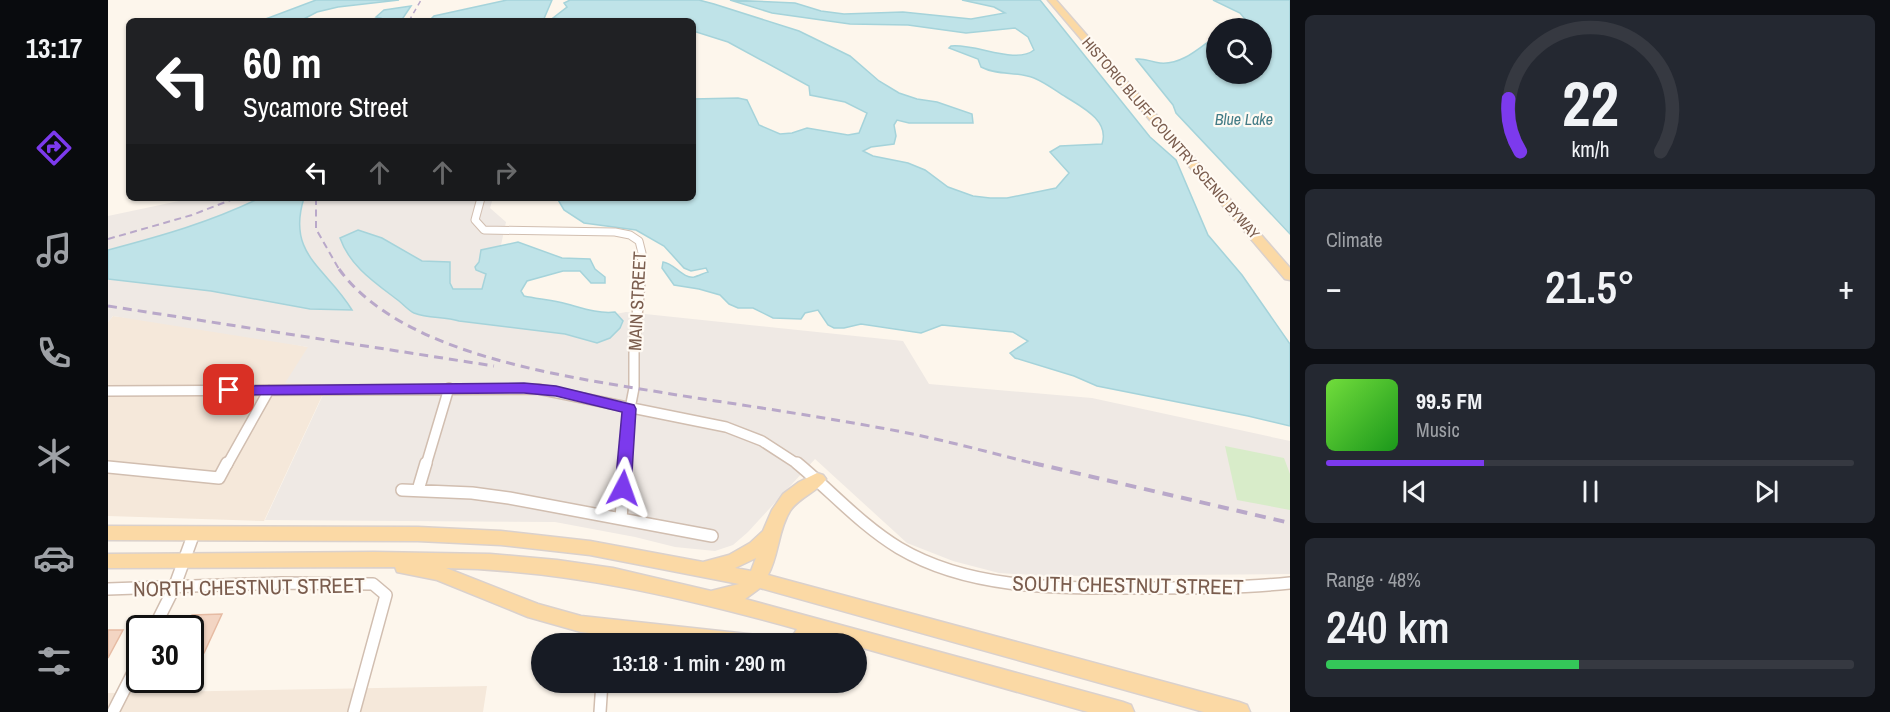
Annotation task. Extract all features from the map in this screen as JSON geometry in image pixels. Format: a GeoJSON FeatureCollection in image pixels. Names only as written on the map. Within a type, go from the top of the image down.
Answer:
{"type":"FeatureCollection","features":[{"type":"Feature","properties":{"kind":"main road","name":"HISTORIC BLUFF COUNTRY SCENIC BYWAY"},"geometry":{"type":"LineString","coordinates":[[1052,0],[1290,276]]}},
{"type":"Feature","properties":{"kind":"main road","name":"HISTORIC BLUFF COUNTRY SCENIC BYWAY"},"geometry":{"type":"LineString","coordinates":[[1065,0],[1138,88],[1290,260]]}},
{"type":"Feature","properties":{"kind":"main road"},"geometry":{"type":"LineString","coordinates":[[694,595],[744,592],[758,580],[778,515],[793,494],[818,479]]}},
{"type":"Feature","properties":{"kind":"main road"},"geometry":{"type":"LineString","coordinates":[[108,533],[398,534],[482,537],[590,548],[758,580],[1239,712]]}},
{"type":"Feature","properties":{"kind":"main road"},"geometry":{"type":"LineString","coordinates":[[698,567],[737,561],[747,556],[770,536]]}},
{"type":"Feature","properties":{"kind":"main road"},"geometry":{"type":"LineString","coordinates":[[320,559],[396,566],[439,573],[600,633]]}},
{"type":"Feature","properties":{"kind":"main road"},"geometry":{"type":"LineString","coordinates":[[108,561],[450,560],[533,565],[613,576],[754,609],[1123,712]]}},
{"type":"Feature","properties":{"kind":"main road"},"geometry":{"type":"LineString","coordinates":[[806,633],[811,626]]}},
{"type":"Feature","properties":{"kind":"street","name":"MAIN STREET"},"geometry":{"type":"LineString","coordinates":[[480,201],[475,220],[484,230],[615,232],[630,235],[639,241],[642,253],[634,353],[634,388],[629,409],[621,519]]}},
{"type":"Feature","properties":{"kind":"street"},"geometry":{"type":"LineString","coordinates":[[418,490],[448,388]]}},
{"type":"Feature","properties":{"kind":"street","name":"SOUTH CHESTNUT STREET"},"geometry":{"type":"LineString","coordinates":[[109,392],[540,389],[629,409],[705,422],[742,432],[778,449],[818,479],[884,538],[915,557],[949,571],[982,579],[1045,588],[1242,588],[1290,583]]}},
{"type":"Feature","properties":{"kind":"street"},"geometry":{"type":"LineString","coordinates":[[108,467],[219,478],[269,390]]}},
{"type":"Feature","properties":{"kind":"street"},"geometry":{"type":"LineString","coordinates":[[402,490],[482,494],[558,506],[712,536]]}},
{"type":"Feature","properties":{"kind":"street"},"geometry":{"type":"LineString","coordinates":[[160,615],[174,588],[194,533]]}},
{"type":"Feature","properties":{"kind":"street","name":"NORTH CHESTNUT STREET"},"geometry":{"type":"LineString","coordinates":[[108,589],[281,583],[373,584],[386,595],[354,712]]}},
{"type":"Feature","properties":{"kind":"street"},"geometry":{"type":"LineString","coordinates":[[113,712],[126,686]]}},
{"type":"Feature","properties":{"kind":"street"},"geometry":{"type":"LineString","coordinates":[[600,712],[601,693]]}},
{"type":"Feature","properties":{"kind":"shaded area"},"geometry":{"type":"Polygon","coordinates":[[[179,201],[492,201],[490,208],[506,222],[498,259],[494,300],[581,321],[626,312],[903,341],[929,384],[1092,398],[1290,441],[1290,574],[1049,576],[999,573],[953,561],[907,543],[815,459],[748,532],[733,545],[715,551],[675,547],[555,522],[265,520],[328,384],[285,383],[308,347],[113,316],[108,322],[108,216],[179,201]]]}},
{"type":"Feature","properties":{"kind":"shaded area"},"geometry":{"type":"Polygon","coordinates":[[[113,316],[189,325],[308,347],[328,383],[264,521],[108,516],[108,322],[113,316]]]}},
{"type":"Feature","properties":{"kind":"shaded area"},"geometry":{"type":"Polygon","coordinates":[[[487,686],[483,712],[108,712],[108,693],[487,686]]]}},
{"type":"Feature","properties":{"kind":"green space"},"geometry":{"type":"Polygon","coordinates":[[[1225,446],[1284,458],[1290,474],[1290,510],[1237,500],[1225,446]]]}},
{"type":"Feature","properties":{"kind":"water"},"geometry":{"type":"Polygon","coordinates":[[[316,0],[399,0],[338,7],[317,12],[306,18],[268,18],[316,0]]]}},
{"type":"Feature","properties":{"kind":"water"},"geometry":{"type":"Polygon","coordinates":[[[507,0],[552,0],[544,18],[432,18],[507,0]]]}},
{"type":"Feature","properties":{"kind":"water"},"geometry":{"type":"Polygon","coordinates":[[[570,0],[699,0],[799,31],[850,56],[879,81],[899,93],[937,102],[972,114],[973,123],[909,123],[897,120],[894,125],[896,136],[894,144],[871,147],[863,151],[873,156],[908,163],[925,170],[948,187],[973,196],[1007,198],[1056,188],[1069,173],[1050,152],[1060,146],[1102,144],[1102,128],[1080,105],[1034,78],[987,70],[981,67],[978,59],[949,48],[961,46],[1006,55],[1026,54],[1034,50],[1028,37],[1015,28],[966,33],[908,25],[850,24],[772,13],[730,0],[795,3],[821,11],[844,14],[903,12],[971,19],[1005,13],[994,7],[962,0],[1040,0],[1150,137],[1176,160],[1208,235],[1242,275],[1290,344],[1290,426],[1097,386],[1074,376],[1015,358],[1010,353],[1028,341],[1013,332],[942,325],[921,333],[861,324],[834,328],[828,325],[818,310],[805,313],[801,319],[773,318],[753,308],[738,308],[729,304],[720,295],[674,285],[662,268],[663,262],[690,277],[708,272],[706,268],[691,271],[684,268],[664,246],[636,230],[584,223],[564,210],[559,201],[696,201],[696,99],[738,98],[747,100],[759,125],[780,134],[807,128],[848,135],[859,133],[867,113],[845,102],[810,95],[809,86],[728,42],[696,32],[696,18],[553,18],[567,7],[564,3],[570,0]]]}},
{"type":"Feature","properties":{"kind":"water","name":"Blue Lake"},"geometry":{"type":"Polygon","coordinates":[[[1213,0],[1290,0],[1290,234],[1176,113],[1173,105],[1136,59],[1168,63],[1190,55],[1206,43],[1206,84],[1272,84],[1272,18],[1244,18],[1240,13],[1213,0]]]}},
{"type":"Feature","properties":{"kind":"water"},"geometry":{"type":"Polygon","coordinates":[[[411,6],[403,18],[376,17],[384,10],[411,6]]]}},
{"type":"Feature","properties":{"kind":"water"},"geometry":{"type":"Polygon","coordinates":[[[254,201],[303,201],[300,234],[305,247],[312,260],[352,310],[310,309],[211,291],[108,279],[108,250],[166,234],[254,201]]]}},
{"type":"Feature","properties":{"kind":"water"},"geometry":{"type":"Polygon","coordinates":[[[358,230],[382,238],[422,261],[450,262],[450,283],[453,289],[482,289],[486,274],[476,270],[475,267],[479,262],[481,250],[518,242],[562,258],[590,259],[595,269],[605,277],[605,283],[591,283],[580,271],[563,271],[527,281],[521,291],[524,296],[597,311],[615,312],[623,321],[620,328],[610,338],[597,343],[565,334],[414,313],[373,281],[350,258],[340,238],[358,230]]]}},
{"type":"Feature","properties":{"kind":"building"},"geometry":{"type":"Polygon","coordinates":[[[222,614],[204,653],[204,615],[192,615],[222,614]]]}},
{"type":"Feature","properties":{"kind":"building"},"geometry":{"type":"Polygon","coordinates":[[[108,630],[123,630],[108,658],[108,630]]]}},
{"type":"Feature","properties":{"kind":"railway"},"geometry":{"type":"LineString","coordinates":[[411,18],[421,0]]}},
{"type":"Feature","properties":{"kind":"railway"},"geometry":{"type":"LineString","coordinates":[[108,239],[192,215],[228,201]]}},
{"type":"Feature","properties":{"kind":"railway"},"geometry":{"type":"LineString","coordinates":[[316,201],[316,229],[340,271]]}},
{"type":"Feature","properties":{"kind":"railway"},"geometry":{"type":"LineString","coordinates":[[339,269],[367,299],[404,323],[446,343],[491,358],[586,380],[901,432],[1040,465]]}},
{"type":"Feature","properties":{"kind":"railway"},"geometry":{"type":"LineString","coordinates":[[108,306],[494,366]]}},
{"type":"Feature","properties":{"kind":"railway"},"geometry":{"type":"LineString","coordinates":[[1033,463],[1290,523]]}},
{"type":"Feature","properties":{"kind":"route"},"geometry":{"type":"LineString","coordinates":[[229,390],[524,388],[556,391],[629,409],[623,488]]}}]}
